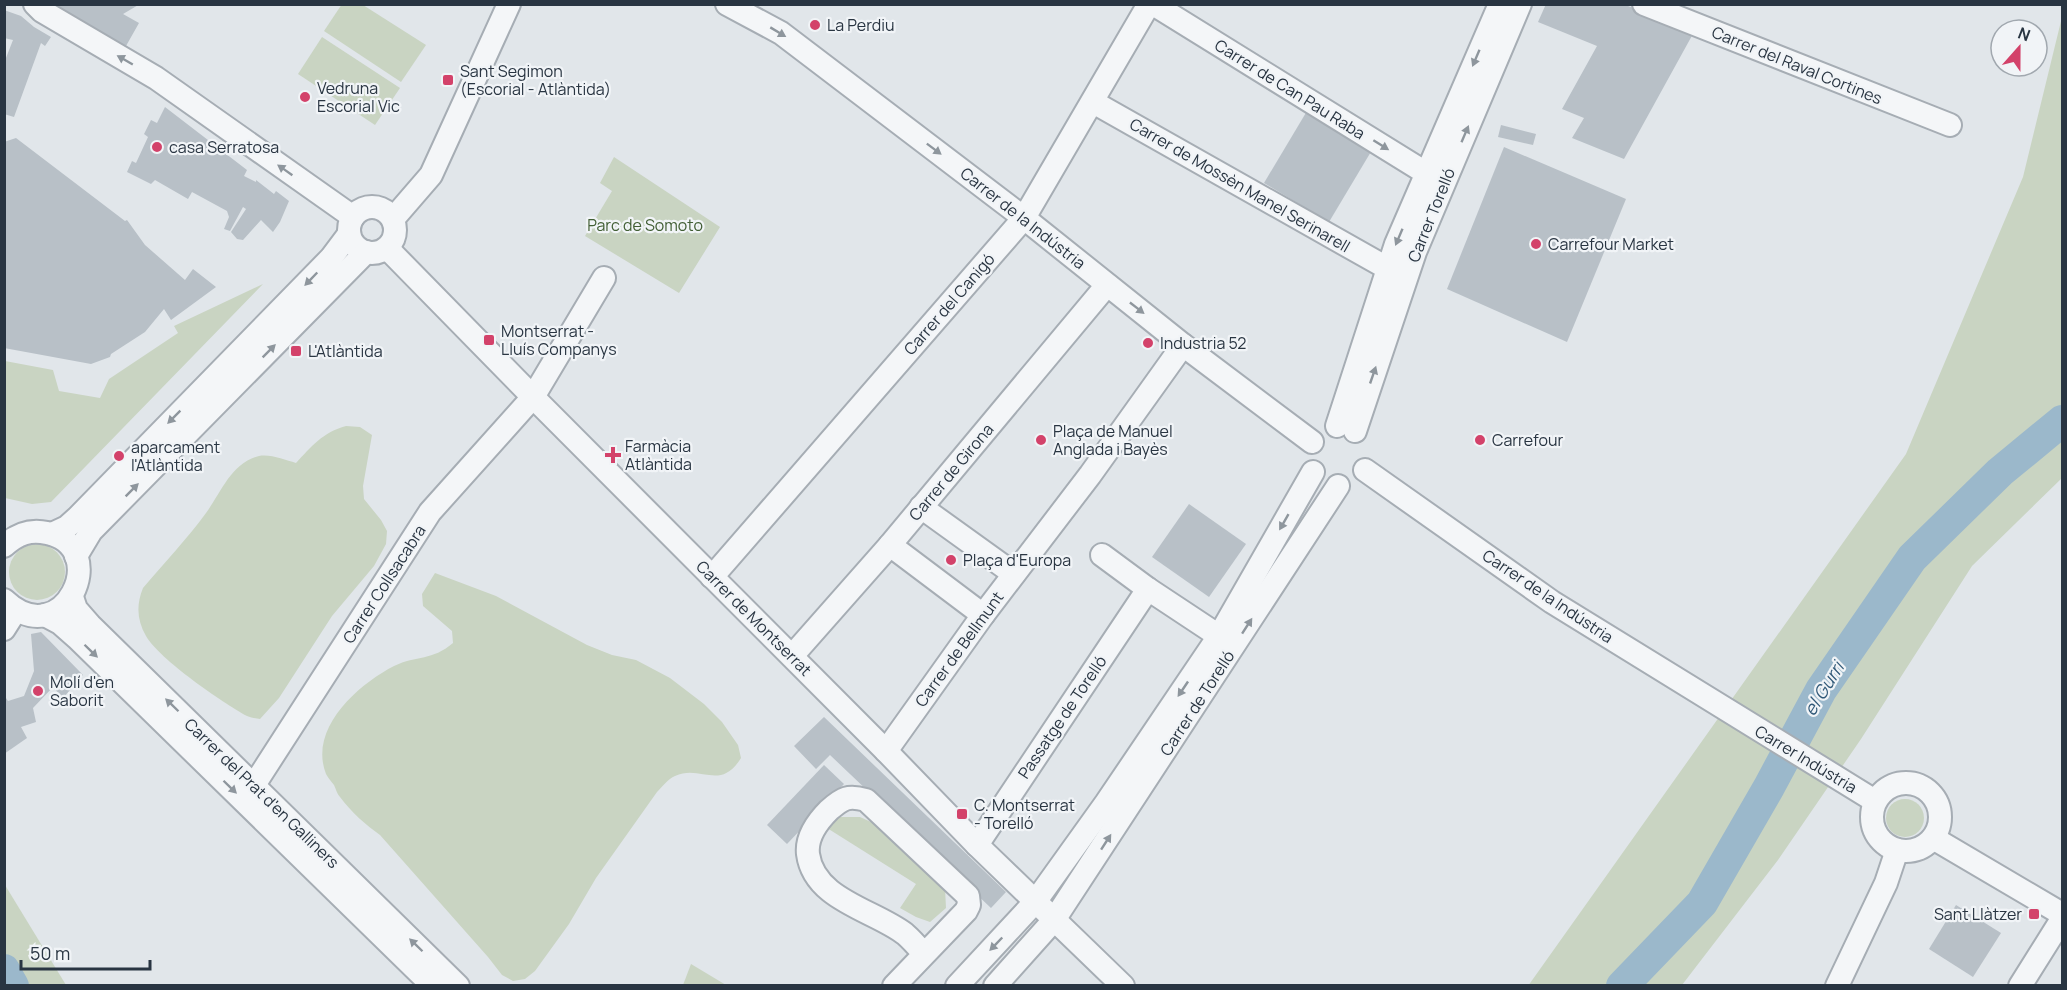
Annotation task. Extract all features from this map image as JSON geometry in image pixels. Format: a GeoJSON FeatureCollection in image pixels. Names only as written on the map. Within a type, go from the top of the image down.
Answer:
{"type":"FeatureCollection","features":[{"type":"Feature","properties":{"kind":"street"},"geometry":{"type":"LineString","coordinates":[[35,4],[42,11],[156,78],[351,226],[355,246],[376,250]]}},
{"type":"Feature","properties":{"kind":"street"},"geometry":{"type":"LineString","coordinates":[[393,219],[431,175],[509,4]]}},
{"type":"Feature","properties":{"kind":"street","name":"Carrer de la Indústria"},"geometry":{"type":"LineString","coordinates":[[727,4],[781,33],[1024,218],[1183,345],[1312,442]]}},
{"type":"Feature","properties":{"kind":"street","name":"Carrer del Canigó"},"geometry":{"type":"LineString","coordinates":[[712,577],[1024,218],[1151,4]]}},
{"type":"Feature","properties":{"kind":"street","name":"Carrer de Can Pau Raba"},"geometry":{"type":"LineString","coordinates":[[1151,4],[1426,173]]}},
{"type":"Feature","properties":{"kind":"street","name":"Carrer Torelló"},"geometry":{"type":"LineString","coordinates":[[1346,428],[1387,268],[1500,4]]}},
{"type":"Feature","properties":{"kind":"street","name":"Carrer Torelló"},"geometry":{"type":"LineString","coordinates":[[1346,428],[1415,252],[1520,4]]}},
{"type":"Feature","properties":{"kind":"street","name":"Carrer del Raval Cortines"},"geometry":{"type":"LineString","coordinates":[[1644,4],[1950,125]]}},
{"type":"Feature","properties":{"kind":"street","name":"Carrer de Mossèn Manel Serinarell"},"geometry":{"type":"LineString","coordinates":[[1093,102],[1387,268]]}},
{"type":"Feature","properties":{"kind":"street"},"geometry":{"type":"LineString","coordinates":[[52,534],[67,527],[77,518],[331,258],[360,210],[370,207],[381,209],[393,219],[395,232],[393,241],[376,250],[91,531],[76,556]]}},
{"type":"Feature","properties":{"kind":"street","name":"Carrer de Montserrat"},"geometry":{"type":"LineString","coordinates":[[376,250],[533,397],[886,751],[976,845],[1123,986]]}},
{"type":"Feature","properties":{"kind":"street","name":"Carrer Collsacabra"},"geometry":{"type":"LineString","coordinates":[[254,785],[430,512],[533,397],[604,278]]}},
{"type":"Feature","properties":{"kind":"street","name":"Carrer de Girona"},"geometry":{"type":"LineString","coordinates":[[792,656],[890,545],[1107,285]]}},
{"type":"Feature","properties":{"kind":"street","name":"Carrer de Bellmunt"},"geometry":{"type":"LineString","coordinates":[[886,751],[983,615],[1090,475],[1183,345]]}},
{"type":"Feature","properties":{"kind":"street"},"geometry":{"type":"LineString","coordinates":[[1346,428],[1364,440],[1368,457],[1365,470],[1354,482],[1338,486],[1324,482],[1313,471],[1309,457],[1312,442],[1322,431],[1346,428]]}},
{"type":"Feature","properties":{"kind":"street","name":"Carrer de la Indústria"},"geometry":{"type":"LineString","coordinates":[[1365,470],[1552,602],[1736,717]]}},
{"type":"Feature","properties":{"kind":"street","name":"Carrer de Torelló"},"geometry":{"type":"LineString","coordinates":[[957,986],[1035,902],[1106,803],[1219,636],[1313,471]]}},
{"type":"Feature","properties":{"kind":"street","name":"Carrer de Torelló"},"geometry":{"type":"LineString","coordinates":[[995,986],[1054,920],[1338,486]]}},
{"type":"Feature","properties":{"kind":"street"},"geometry":{"type":"LineString","coordinates":[[921,507],[1014,574]]}},
{"type":"Feature","properties":{"kind":"street"},"geometry":{"type":"LineString","coordinates":[[7,538],[26,532],[39,531],[52,534],[63,540],[76,556],[79,574],[72,597],[59,610],[45,615],[8,613]]}},
{"type":"Feature","properties":{"kind":"street"},"geometry":{"type":"LineString","coordinates":[[890,545],[983,615]]}},
{"type":"Feature","properties":{"kind":"street"},"geometry":{"type":"LineString","coordinates":[[1102,555],[1219,636]]}},
{"type":"Feature","properties":{"kind":"street","name":"Passatge de Torelló"},"geometry":{"type":"LineString","coordinates":[[976,845],[1148,589]]}},
{"type":"Feature","properties":{"kind":"street","name":"Carrer del Prat d'en Galliners"},"geometry":{"type":"LineString","coordinates":[[72,597],[76,609],[90,625],[458,986]]}},
{"type":"Feature","properties":{"kind":"street","name":"Carrer del Prat d'en Galliners"},"geometry":{"type":"LineString","coordinates":[[45,615],[60,623],[78,638],[433,986]]}},
{"type":"Feature","properties":{"kind":"street","name":"Carrer Indústria"},"geometry":{"type":"LineString","coordinates":[[1736,717],[1875,801]]}},
{"type":"Feature","properties":{"kind":"street"},"geometry":{"type":"LineString","coordinates":[[1899,783],[1909,783],[1924,788],[1939,808],[1939,826],[1933,838],[1926,845],[1907,851],[1886,845],[1874,831],[1871,813],[1875,801],[1885,789],[1899,783]]}},
{"type":"Feature","properties":{"kind":"street"},"geometry":{"type":"LineString","coordinates":[[894,986],[966,911],[970,900],[866,800],[853,796],[841,800],[826,813],[812,831],[807,846],[809,863],[816,876],[832,892],[904,933],[924,954]]}},
{"type":"Feature","properties":{"kind":"street"},"geometry":{"type":"LineString","coordinates":[[1933,838],[2062,914]]}},
{"type":"Feature","properties":{"kind":"street"},"geometry":{"type":"LineString","coordinates":[[1837,986],[1886,883],[1897,850]]}},
{"type":"Feature","properties":{"kind":"street"},"geometry":{"type":"LineString","coordinates":[[2020,986],[2062,919]]}},
{"type":"Feature","properties":{"kind":"green space"},"geometry":{"type":"Polygon","coordinates":[[[342,4],[363,5],[426,45],[401,82],[324,31],[342,4]]]}},
{"type":"Feature","properties":{"kind":"green space"},"geometry":{"type":"Polygon","coordinates":[[[2062,17],[2062,478],[1972,566],[1861,739],[1778,860],[1682,985],[1528,986],[1906,454],[2023,177],[2047,78],[2049,78],[2062,17]]]}},
{"type":"Feature","properties":{"kind":"green space"},"geometry":{"type":"Polygon","coordinates":[[[322,37],[400,88],[375,125],[298,74],[322,37]]]}},
{"type":"Feature","properties":{"kind":"green space","name":"Parc de Somoto"},"geometry":{"type":"Polygon","coordinates":[[[614,157],[720,227],[679,293],[585,236],[612,191],[600,183],[614,157]]]}},
{"type":"Feature","properties":{"kind":"green space"},"geometry":{"type":"Polygon","coordinates":[[[263,284],[51,502],[32,504],[5,498],[5,361],[53,370],[59,391],[100,398],[109,379],[178,333],[174,326],[263,284]]]}},
{"type":"Feature","properties":{"kind":"green space"},"geometry":{"type":"Polygon","coordinates":[[[346,426],[360,427],[372,435],[363,486],[364,499],[387,531],[386,544],[374,566],[332,616],[279,698],[260,719],[249,717],[192,680],[153,646],[139,618],[138,606],[143,588],[199,523],[241,465],[259,456],[296,463],[324,436],[346,426]]]}},
{"type":"Feature","properties":{"kind":"green space"},"geometry":{"type":"Polygon","coordinates":[[[37,544],[48,546],[57,552],[63,561],[65,572],[63,583],[57,592],[48,598],[37,600],[26,598],[17,592],[11,583],[9,572],[11,561],[17,552],[26,546],[37,544]]]}},
{"type":"Feature","properties":{"kind":"green space"},"geometry":{"type":"Polygon","coordinates":[[[435,573],[496,596],[587,645],[612,655],[636,660],[670,678],[704,704],[722,722],[738,745],[741,758],[733,768],[725,773],[710,775],[684,773],[672,777],[665,783],[596,878],[569,924],[535,971],[525,979],[513,981],[502,975],[380,835],[349,808],[326,774],[322,757],[324,740],[330,724],[352,696],[394,666],[438,653],[453,643],[452,631],[423,606],[422,594],[435,573]]]}},
{"type":"Feature","properties":{"kind":"green space"},"geometry":{"type":"Polygon","coordinates":[[[1905,799],[1919,804],[1924,818],[1919,832],[1905,837],[1891,832],[1886,818],[1891,804],[1905,799]]]}},
{"type":"Feature","properties":{"kind":"green space"},"geometry":{"type":"Polygon","coordinates":[[[840,817],[860,817],[882,827],[945,888],[946,908],[930,922],[900,908],[916,884],[827,828],[840,817]]]}},
{"type":"Feature","properties":{"kind":"green space"},"geometry":{"type":"Polygon","coordinates":[[[5,885],[66,985],[5,985],[5,885]]]}},
{"type":"Feature","properties":{"kind":"green space"},"geometry":{"type":"Polygon","coordinates":[[[691,964],[726,985],[683,985],[691,964]]]}},
{"type":"Feature","properties":{"kind":"building"},"geometry":{"type":"Polygon","coordinates":[[[48,4],[140,4],[123,14],[139,23],[126,46],[48,4]]]}},
{"type":"Feature","properties":{"kind":"building"},"geometry":{"type":"Polygon","coordinates":[[[1546,4],[1623,4],[1694,32],[1624,159],[1572,138],[1584,118],[1562,109],[1597,46],[1538,22],[1546,4]]]}},
{"type":"Feature","properties":{"kind":"building"},"geometry":{"type":"Polygon","coordinates":[[[4,10],[21,16],[51,37],[45,46],[41,43],[14,117],[4,114],[4,63],[13,40],[4,38],[4,10]]]}},
{"type":"Feature","properties":{"kind":"building"},"geometry":{"type":"Polygon","coordinates":[[[165,107],[247,170],[244,176],[256,182],[256,180],[274,194],[276,191],[289,201],[273,232],[261,220],[243,240],[237,239],[231,232],[246,209],[243,207],[230,231],[224,229],[229,217],[227,211],[192,192],[188,199],[155,180],[151,184],[127,172],[132,161],[136,163],[148,137],[144,134],[151,120],[157,123],[165,107]]]}},
{"type":"Feature","properties":{"kind":"building"},"geometry":{"type":"Polygon","coordinates":[[[1307,111],[1372,150],[1329,222],[1264,183],[1307,111]]]}},
{"type":"Feature","properties":{"kind":"building"},"geometry":{"type":"Polygon","coordinates":[[[1501,125],[1536,134],[1533,145],[1498,137],[1501,125]]]}},
{"type":"Feature","properties":{"kind":"building"},"geometry":{"type":"Polygon","coordinates":[[[16,138],[125,221],[127,220],[145,245],[185,280],[193,269],[216,287],[171,320],[164,309],[145,332],[111,354],[110,357],[91,364],[4,348],[4,142],[16,138]]]}},
{"type":"Feature","properties":{"kind":"building","name":"Carrefour Market"},"geometry":{"type":"Polygon","coordinates":[[[1504,147],[1626,199],[1567,342],[1447,289],[1504,147]]]}},
{"type":"Feature","properties":{"kind":"building"},"geometry":{"type":"Polygon","coordinates":[[[1189,504],[1246,544],[1209,597],[1152,557],[1189,504]]]}},
{"type":"Feature","properties":{"kind":"building","name":"Molí d'en Saborit"},"geometry":{"type":"Polygon","coordinates":[[[41,632],[83,675],[63,698],[53,687],[33,708],[36,722],[21,727],[27,738],[4,754],[4,695],[8,701],[24,696],[34,671],[31,634],[41,632]]]}},
{"type":"Feature","properties":{"kind":"building"},"geometry":{"type":"Polygon","coordinates":[[[824,717],[1006,892],[991,908],[830,755],[816,769],[794,746],[824,717]]]}},
{"type":"Feature","properties":{"kind":"building"},"geometry":{"type":"Polygon","coordinates":[[[824,765],[844,784],[787,844],[767,825],[824,765]]]}},
{"type":"Feature","properties":{"kind":"building"},"geometry":{"type":"Polygon","coordinates":[[[1956,905],[2001,933],[1973,977],[1929,949],[1956,905]]]}},
{"type":"Feature","properties":{"kind":"waterway","name":"el Gurri"},"geometry":{"type":"LineString","coordinates":[[1622,986],[1702,903],[1769,787],[1821,690],[1912,558],[2000,472],[2062,421]]}},
{"type":"Feature","properties":{"kind":"waterway"},"geometry":{"type":"LineString","coordinates":[[4,970],[13,986]]}},
{"type":"Feature","properties":{"kind":"place","name":"La Perdiu"},"geometry":{"type":"Point","coordinates":[815,25]}},
{"type":"Feature","properties":{"kind":"place","name":"Sant Segimon (Escorial - Atlàntida)"},"geometry":{"type":"Point","coordinates":[448,80]}},
{"type":"Feature","properties":{"kind":"place","name":"Vedruna Escorial Vic"},"geometry":{"type":"Point","coordinates":[305,97]}},
{"type":"Feature","properties":{"kind":"place","name":"casa Serratosa"},"geometry":{"type":"Point","coordinates":[157,147]}},
{"type":"Feature","properties":{"kind":"place","name":"Carrefour Market"},"geometry":{"type":"Point","coordinates":[1536,244]}},
{"type":"Feature","properties":{"kind":"place","name":"Montserrat - Lluís Companys"},"geometry":{"type":"Point","coordinates":[489,340]}},
{"type":"Feature","properties":{"kind":"place","name":"Industria 52"},"geometry":{"type":"Point","coordinates":[1148,343]}},
{"type":"Feature","properties":{"kind":"place","name":"L'Atlàntida"},"geometry":{"type":"Point","coordinates":[296,351]}},
{"type":"Feature","properties":{"kind":"place","name":"Plaça de Manuel Anglada i Bayès"},"geometry":{"type":"Point","coordinates":[1041,440]}},
{"type":"Feature","properties":{"kind":"place","name":"Carrefour"},"geometry":{"type":"Point","coordinates":[1480,440]}},
{"type":"Feature","properties":{"kind":"place","name":"Farmàcia Atlàntida"},"geometry":{"type":"Point","coordinates":[613,455]}},
{"type":"Feature","properties":{"kind":"place","name":"aparcament l'Atlàntida"},"geometry":{"type":"Point","coordinates":[119,456]}},
{"type":"Feature","properties":{"kind":"place","name":"Plaça d'Europa"},"geometry":{"type":"Point","coordinates":[951,560]}},
{"type":"Feature","properties":{"kind":"place","name":"Molí d'en Saborit"},"geometry":{"type":"Point","coordinates":[38,691]}},
{"type":"Feature","properties":{"kind":"place","name":"C. Montserrat - Torelló"},"geometry":{"type":"Point","coordinates":[962,814]}},
{"type":"Feature","properties":{"kind":"place","name":"Sant Llàtzer"},"geometry":{"type":"Point","coordinates":[2034,914]}}]}
